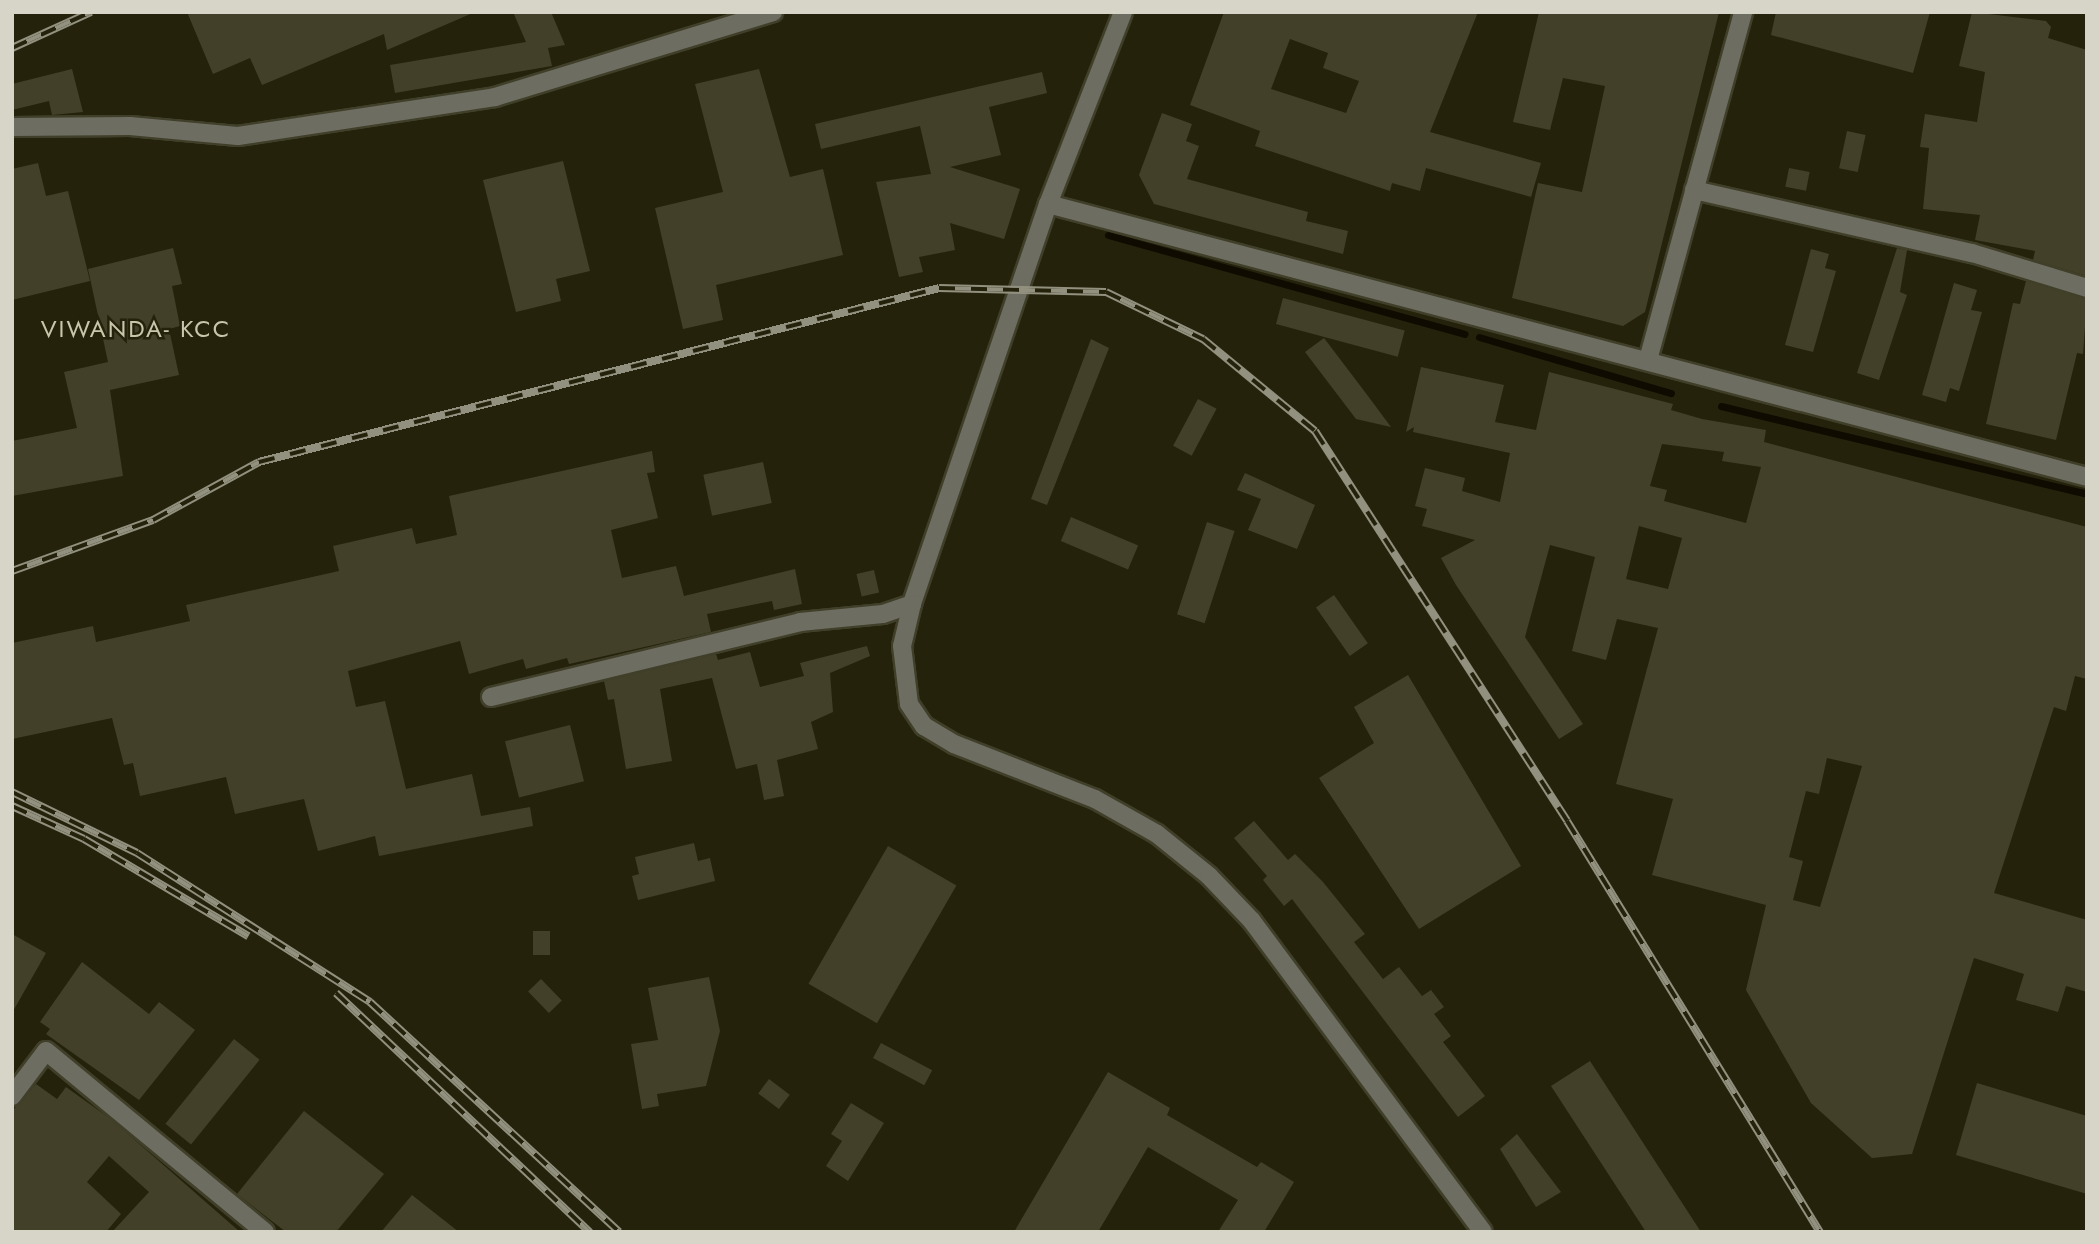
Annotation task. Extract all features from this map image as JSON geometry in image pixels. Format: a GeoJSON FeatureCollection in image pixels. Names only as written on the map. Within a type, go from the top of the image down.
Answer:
{"type":"FeatureCollection","features":[{"type":"Feature","properties":{"kind":"street"},"geometry":{"type":"LineString","coordinates":[[12,127],[130,126],[238,136],[495,97],[773,12]]}},
{"type":"Feature","properties":{"kind":"street"},"geometry":{"type":"LineString","coordinates":[[1123,12],[1048,204],[912,604],[902,646],[902,676],[909,704],[924,726],[954,744],[1095,799],[1157,834],[1209,876],[1252,921],[1483,1232]]}},
{"type":"Feature","properties":{"kind":"street"},"geometry":{"type":"LineString","coordinates":[[1648,360],[1743,12]]}},
{"type":"Feature","properties":{"kind":"street"},"geometry":{"type":"LineString","coordinates":[[1694,190],[1972,253],[2087,288]]}},
{"type":"Feature","properties":{"kind":"street"},"geometry":{"type":"LineString","coordinates":[[1048,204],[2087,477]]}},
{"type":"Feature","properties":{"kind":"street"},"geometry":{"type":"LineString","coordinates":[[491,697],[800,622],[883,614],[912,604]]}},
{"type":"Feature","properties":{"kind":"street"},"geometry":{"type":"LineString","coordinates":[[12,1096],[46,1051],[265,1232]]}},
{"type":"Feature","properties":{"kind":"building"},"geometry":{"type":"Polygon","coordinates":[[[187,12],[475,12],[387,50],[384,34],[262,85],[250,58],[213,74],[187,12]]]}},
{"type":"Feature","properties":{"kind":"building"},"geometry":{"type":"Polygon","coordinates":[[[513,12],[551,12],[565,45],[548,48],[552,66],[395,93],[390,65],[526,42],[513,12]]]}},
{"type":"Feature","properties":{"kind":"building"},"geometry":{"type":"Polygon","coordinates":[[[1224,12],[1478,12],[1430,132],[1541,163],[1531,197],[1426,168],[1420,191],[1392,183],[1390,191],[1255,146],[1260,131],[1190,105],[1224,12]],[[1290,39],[1271,89],[1346,113],[1359,81],[1323,68],[1328,53],[1290,39]]]}},
{"type":"Feature","properties":{"kind":"building"},"geometry":{"type":"Polygon","coordinates":[[[1539,12],[1719,12],[1645,312],[1623,326],[1512,298],[1538,183],[1582,192],[1605,86],[1563,78],[1550,130],[1513,122],[1539,12]]]}},
{"type":"Feature","properties":{"kind":"building"},"geometry":{"type":"Polygon","coordinates":[[[1776,12],[1930,12],[1913,73],[1771,35],[1776,12]]]}},
{"type":"Feature","properties":{"kind":"building"},"geometry":{"type":"Polygon","coordinates":[[[1972,12],[2046,21],[2051,27],[2048,38],[2087,50],[2087,276],[2033,260],[2035,251],[1975,240],[1980,215],[1923,209],[1929,148],[1920,147],[1925,114],[1977,122],[1985,72],[1959,66],[1972,12]]]}},
{"type":"Feature","properties":{"kind":"building"},"geometry":{"type":"Polygon","coordinates":[[[72,69],[83,112],[52,115],[49,101],[12,110],[12,84],[72,69]]]}},
{"type":"Feature","properties":{"kind":"building"},"geometry":{"type":"Polygon","coordinates":[[[759,69],[790,177],[823,169],[843,255],[716,285],[723,320],[683,329],[655,208],[723,192],[695,84],[759,69]]]}},
{"type":"Feature","properties":{"kind":"building"},"geometry":{"type":"Polygon","coordinates":[[[1042,72],[1047,93],[989,107],[1001,155],[950,167],[1020,189],[1004,239],[950,223],[955,250],[919,257],[923,272],[899,277],[876,182],[931,174],[920,126],[821,149],[815,124],[1042,72]]]}},
{"type":"Feature","properties":{"kind":"building"},"geometry":{"type":"Polygon","coordinates":[[[1162,113],[1192,124],[1186,141],[1199,146],[1187,179],[1308,212],[1306,221],[1348,231],[1343,254],[1154,204],[1139,175],[1162,113]]]}},
{"type":"Feature","properties":{"kind":"building"},"geometry":{"type":"Polygon","coordinates":[[[1847,131],[1866,135],[1858,172],[1839,168],[1847,131]]]}},
{"type":"Feature","properties":{"kind":"building"},"geometry":{"type":"Polygon","coordinates":[[[563,161],[590,271],[556,279],[561,301],[516,312],[483,180],[563,161]]]}},
{"type":"Feature","properties":{"kind":"building"},"geometry":{"type":"Polygon","coordinates":[[[38,163],[46,196],[68,191],[90,281],[12,300],[12,169],[38,163]]]}},
{"type":"Feature","properties":{"kind":"building"},"geometry":{"type":"Polygon","coordinates":[[[1789,168],[1810,172],[1806,191],[1785,187],[1789,168]]]}},
{"type":"Feature","properties":{"kind":"building"},"geometry":{"type":"Polygon","coordinates":[[[173,248],[182,284],[172,286],[180,326],[169,329],[179,375],[110,390],[123,476],[12,496],[12,441],[77,428],[64,372],[108,362],[88,269],[173,248]]]}},
{"type":"Feature","properties":{"kind":"building"},"geometry":{"type":"Polygon","coordinates":[[[1897,248],[1907,250],[1900,292],[1907,295],[1879,380],[1857,373],[1897,248]]]}},
{"type":"Feature","properties":{"kind":"building"},"geometry":{"type":"Polygon","coordinates":[[[1811,249],[1829,254],[1825,268],[1836,271],[1813,352],[1785,345],[1811,249]]]}},
{"type":"Feature","properties":{"kind":"building"},"geometry":{"type":"Polygon","coordinates":[[[2026,281],[2087,299],[2083,354],[2077,353],[2056,440],[1986,424],[2013,303],[2020,304],[2026,281]]]}},
{"type":"Feature","properties":{"kind":"building"},"geometry":{"type":"Polygon","coordinates":[[[1954,283],[1977,290],[1971,310],[1982,312],[1959,391],[1950,388],[1946,402],[1922,395],[1954,283]]]}},
{"type":"Feature","properties":{"kind":"building"},"geometry":{"type":"Polygon","coordinates":[[[1283,298],[1405,331],[1398,357],[1276,324],[1283,298]]]}},
{"type":"Feature","properties":{"kind":"building"},"geometry":{"type":"Polygon","coordinates":[[[1324,338],[1391,427],[1356,419],[1305,352],[1324,338]]]}},
{"type":"Feature","properties":{"kind":"building"},"geometry":{"type":"Polygon","coordinates":[[[1091,339],[1109,348],[1047,505],[1031,499],[1091,339]]]}},
{"type":"Feature","properties":{"kind":"building"},"geometry":{"type":"Polygon","coordinates":[[[1421,367],[1504,385],[1495,422],[1536,430],[1549,372],[1673,404],[1671,410],[1702,419],[1766,430],[1764,442],[2087,527],[2087,679],[2075,676],[2066,711],[2054,707],[1994,893],[2087,920],[2087,992],[2066,986],[2058,1012],[2016,1000],[2024,974],[1974,958],[1912,1154],[1872,1158],[1811,1103],[1746,990],[1766,905],[1652,875],[1673,799],[1616,784],[1658,628],[1617,619],[1606,660],[1572,651],[1595,557],[1550,545],[1525,637],[1583,724],[1559,739],[1456,585],[1441,558],[1475,540],[1422,526],[1427,509],[1415,506],[1425,468],[1465,478],[1462,491],[1500,502],[1510,453],[1413,432],[1414,427],[1406,432],[1421,367]],[[1662,444],[1650,486],[1667,490],[1664,501],[1746,523],[1761,467],[1722,461],[1724,452],[1662,444]],[[1639,526],[1626,579],[1668,589],[1682,538],[1639,526]],[[1827,758],[1819,794],[1806,791],[1789,857],[1803,861],[1793,900],[1820,907],[1862,766],[1827,758]]]}},
{"type":"Feature","properties":{"kind":"building"},"geometry":{"type":"Polygon","coordinates":[[[1198,399],[1217,409],[1192,456],[1173,446],[1198,399]]]}},
{"type":"Feature","properties":{"kind":"building"},"geometry":{"type":"Polygon","coordinates":[[[652,451],[655,472],[647,473],[658,518],[611,530],[622,578],[676,566],[684,596],[795,569],[802,604],[774,610],[772,601],[707,614],[711,632],[569,664],[567,658],[526,669],[523,659],[469,674],[460,641],[348,671],[356,707],[385,701],[406,789],[472,774],[481,816],[530,807],[533,826],[379,856],[375,836],[318,851],[304,799],[235,814],[226,777],[140,796],[133,763],[124,765],[112,718],[12,739],[12,643],[93,626],[96,642],[190,621],[186,605],[339,571],[333,546],[412,528],[416,544],[457,535],[449,496],[652,451]]]}},
{"type":"Feature","properties":{"kind":"building"},"geometry":{"type":"Polygon","coordinates":[[[763,462],[772,503],[712,516],[703,475],[763,462]]]}},
{"type":"Feature","properties":{"kind":"building"},"geometry":{"type":"Polygon","coordinates":[[[1245,473],[1315,505],[1297,549],[1248,530],[1261,499],[1237,490],[1245,473]]]}},
{"type":"Feature","properties":{"kind":"building"},"geometry":{"type":"Polygon","coordinates":[[[1071,517],[1138,546],[1128,569],[1061,541],[1071,517]]]}},
{"type":"Feature","properties":{"kind":"building"},"geometry":{"type":"Polygon","coordinates":[[[1207,522],[1235,531],[1205,623],[1177,614],[1207,522]]]}},
{"type":"Feature","properties":{"kind":"building"},"geometry":{"type":"Polygon","coordinates":[[[874,570],[879,592],[862,596],[856,574],[874,570]]]}},
{"type":"Feature","properties":{"kind":"building"},"geometry":{"type":"Polygon","coordinates":[[[1334,595],[1368,643],[1350,656],[1316,608],[1334,595]]]}},
{"type":"Feature","properties":{"kind":"building"},"geometry":{"type":"Polygon","coordinates":[[[867,646],[870,656],[830,673],[833,712],[811,722],[818,749],[777,760],[784,796],[764,800],[757,764],[736,769],[712,678],[660,689],[672,761],[626,769],[614,699],[608,700],[604,681],[716,654],[718,660],[750,652],[760,687],[804,676],[800,663],[867,646]]]}},
{"type":"Feature","properties":{"kind":"building"},"geometry":{"type":"Polygon","coordinates":[[[1408,675],[1521,866],[1419,929],[1319,778],[1374,743],[1354,707],[1408,675]]]}},
{"type":"Feature","properties":{"kind":"building"},"geometry":{"type":"Polygon","coordinates":[[[570,725],[584,781],[519,797],[505,741],[570,725]]]}},
{"type":"Feature","properties":{"kind":"building"},"geometry":{"type":"Polygon","coordinates":[[[1254,821],[1288,860],[1295,854],[1323,882],[1365,934],[1354,942],[1383,979],[1399,967],[1422,996],[1431,990],[1444,1007],[1434,1014],[1451,1036],[1443,1042],[1485,1096],[1458,1117],[1292,899],[1284,906],[1263,880],[1267,876],[1234,838],[1254,821]]]}},
{"type":"Feature","properties":{"kind":"building"},"geometry":{"type":"Polygon","coordinates":[[[694,843],[698,861],[710,858],[715,881],[638,900],[632,876],[639,874],[635,857],[694,843]]]}},
{"type":"Feature","properties":{"kind":"building"},"geometry":{"type":"Polygon","coordinates":[[[888,846],[956,886],[877,1023],[808,984],[888,846]]]}},
{"type":"Feature","properties":{"kind":"building"},"geometry":{"type":"Polygon","coordinates":[[[533,931],[550,931],[550,955],[533,955],[533,931]]]}},
{"type":"Feature","properties":{"kind":"building"},"geometry":{"type":"Polygon","coordinates":[[[12,934],[46,953],[12,1013],[12,934]]]}},
{"type":"Feature","properties":{"kind":"building"},"geometry":{"type":"Polygon","coordinates":[[[82,962],[149,1014],[159,1002],[195,1030],[139,1100],[46,1034],[50,1029],[40,1022],[82,962]]]}},
{"type":"Feature","properties":{"kind":"building"},"geometry":{"type":"Polygon","coordinates":[[[709,977],[720,1031],[706,1086],[657,1094],[659,1106],[642,1109],[631,1044],[658,1040],[648,988],[709,977]]]}},
{"type":"Feature","properties":{"kind":"building"},"geometry":{"type":"Polygon","coordinates":[[[541,979],[562,1001],[549,1013],[528,992],[541,979]]]}},
{"type":"Feature","properties":{"kind":"building"},"geometry":{"type":"Polygon","coordinates":[[[234,1039],[260,1060],[191,1144],[165,1124],[234,1039]]]}},
{"type":"Feature","properties":{"kind":"building"},"geometry":{"type":"Polygon","coordinates":[[[881,1043],[932,1070],[924,1085],[873,1058],[881,1043]]]}},
{"type":"Feature","properties":{"kind":"building"},"geometry":{"type":"Polygon","coordinates":[[[1590,1061],[1701,1232],[1646,1232],[1551,1086],[1590,1061]]]}},
{"type":"Feature","properties":{"kind":"building"},"geometry":{"type":"Polygon","coordinates":[[[1108,1072],[1170,1108],[1167,1115],[1257,1167],[1261,1162],[1294,1182],[1264,1232],[1218,1232],[1238,1200],[1148,1147],[1098,1232],[1014,1232],[1108,1072]]]}},
{"type":"Feature","properties":{"kind":"building"},"geometry":{"type":"Polygon","coordinates":[[[769,1079],[790,1095],[779,1109],[758,1093],[769,1079]]]}},
{"type":"Feature","properties":{"kind":"building"},"geometry":{"type":"Polygon","coordinates":[[[1977,1083],[2087,1116],[2087,1194],[1956,1155],[1977,1083]]]}},
{"type":"Feature","properties":{"kind":"building"},"geometry":{"type":"Polygon","coordinates":[[[36,1084],[57,1099],[66,1087],[112,1120],[240,1232],[112,1232],[149,1192],[109,1156],[87,1182],[121,1214],[106,1232],[12,1232],[12,1111],[36,1084]]]}},
{"type":"Feature","properties":{"kind":"building"},"geometry":{"type":"Polygon","coordinates":[[[851,1103],[884,1123],[848,1181],[826,1166],[842,1141],[831,1134],[851,1103]]]}},
{"type":"Feature","properties":{"kind":"building"},"geometry":{"type":"Polygon","coordinates":[[[304,1111],[384,1174],[336,1232],[286,1232],[237,1194],[304,1111]]]}},
{"type":"Feature","properties":{"kind":"building"},"geometry":{"type":"Polygon","coordinates":[[[1517,1134],[1561,1192],[1536,1207],[1500,1149],[1517,1134]]]}},
{"type":"Feature","properties":{"kind":"building"},"geometry":{"type":"Polygon","coordinates":[[[412,1195],[431,1210],[459,1232],[381,1232],[412,1195]]]}},
{"type":"Feature","properties":{"kind":"waterway"},"geometry":{"type":"LineString","coordinates":[[1108,235],[1464,334]]}},
{"type":"Feature","properties":{"kind":"waterway"},"geometry":{"type":"LineString","coordinates":[[1479,337],[1671,393]]}},
{"type":"Feature","properties":{"kind":"waterway"},"geometry":{"type":"LineString","coordinates":[[1721,406],[2087,494]]}},
{"type":"Feature","properties":{"kind":"railway"},"geometry":{"type":"LineString","coordinates":[[12,48],[91,12]]}},
{"type":"Feature","properties":{"kind":"railway"},"geometry":{"type":"LineString","coordinates":[[12,571],[153,520],[259,462],[939,288],[1106,292],[1203,339],[1315,431],[1567,821],[1820,1232]]}},
{"type":"Feature","properties":{"kind":"railway"},"geometry":{"type":"LineString","coordinates":[[12,792],[137,853],[370,1002],[619,1232]]}},
{"type":"Feature","properties":{"kind":"railway"},"geometry":{"type":"LineString","coordinates":[[12,806],[84,839],[248,936]]}},
{"type":"Feature","properties":{"kind":"railway"},"geometry":{"type":"LineString","coordinates":[[336,993],[590,1232]]}},
{"type":"Feature","properties":{"kind":"district","name":"VIWANDA- KCC"},"geometry":{"type":"Point","coordinates":[136,329]}}]}
